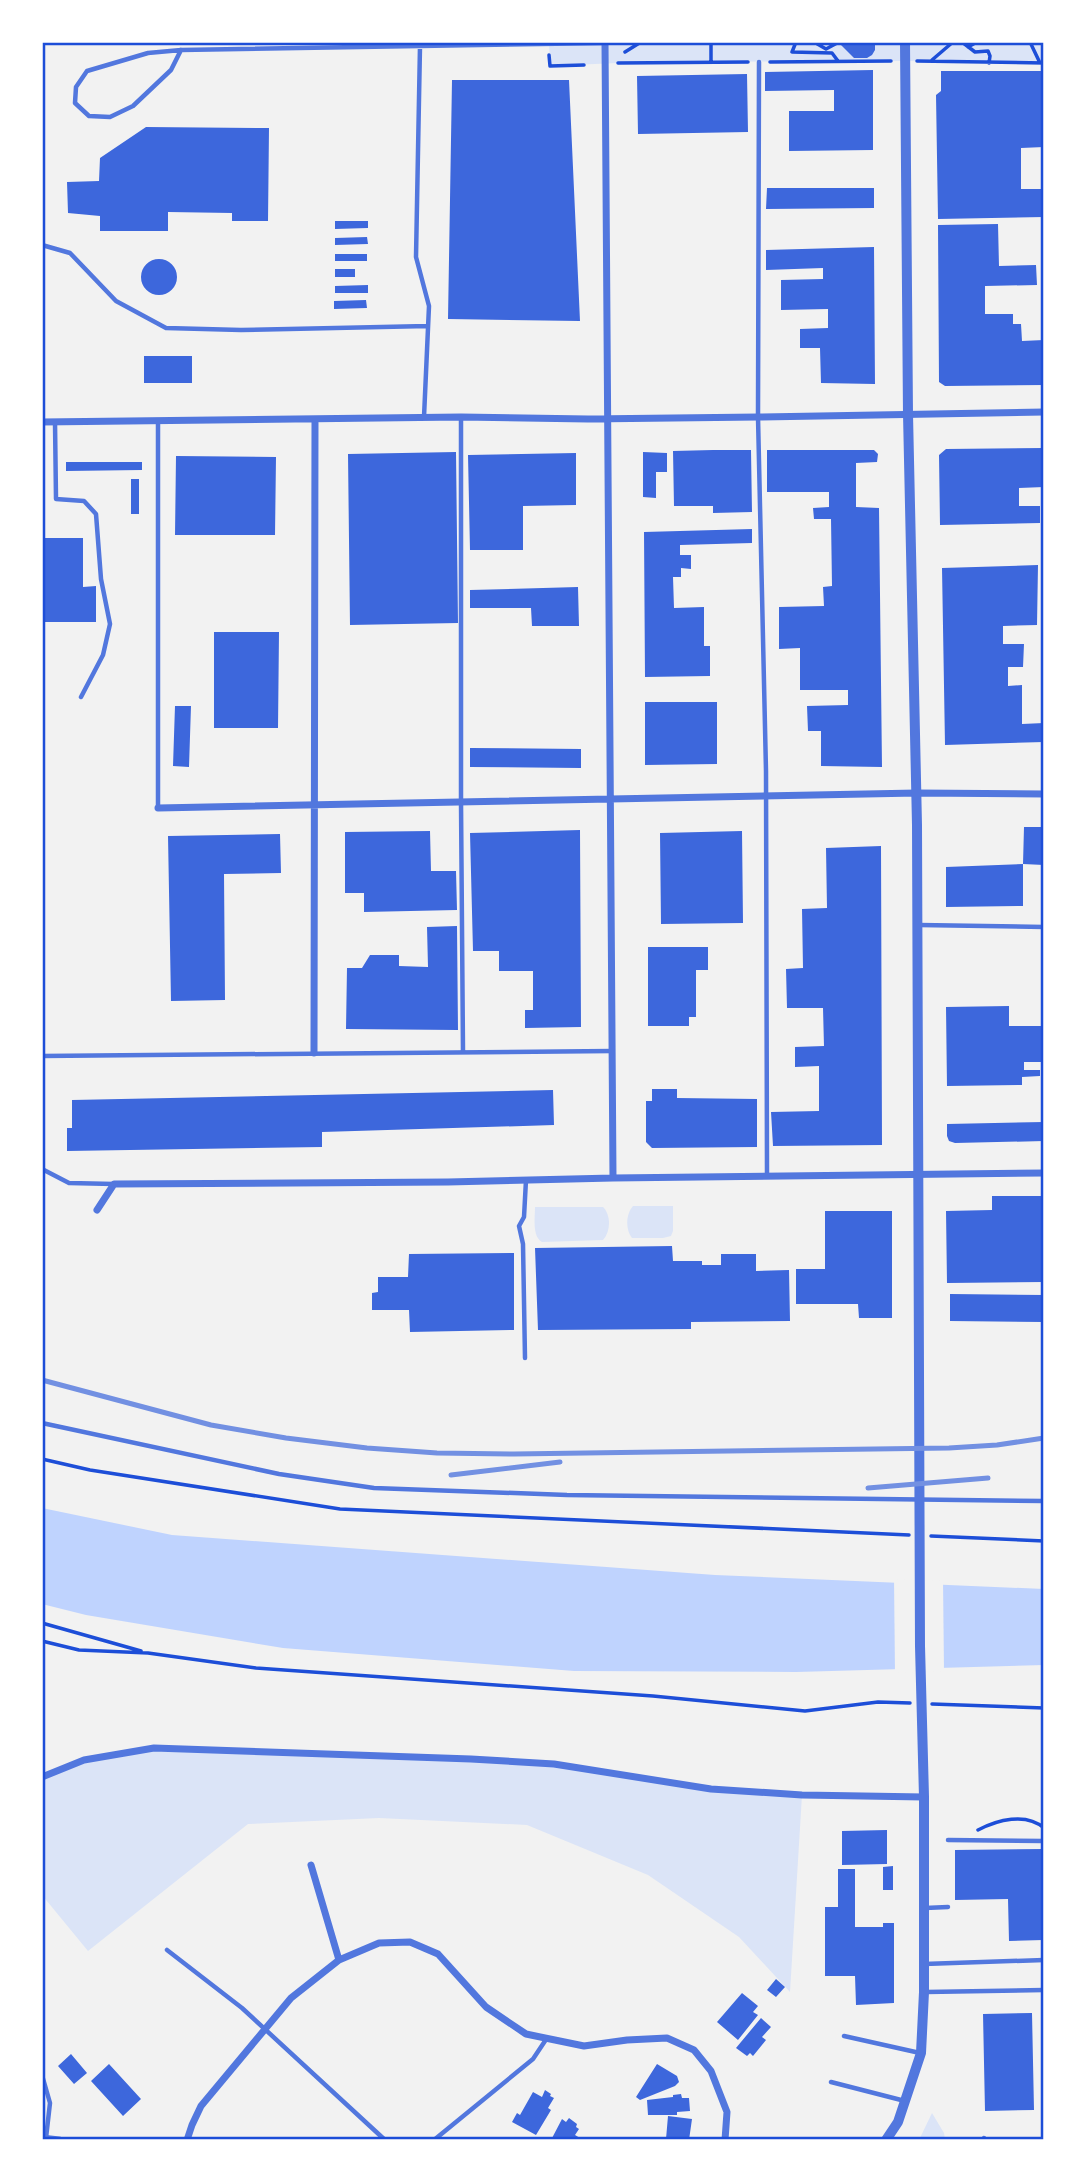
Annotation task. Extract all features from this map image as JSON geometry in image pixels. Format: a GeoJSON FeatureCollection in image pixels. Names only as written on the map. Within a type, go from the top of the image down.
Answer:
{"type":"FeatureCollection","features":[{"type":"Feature","properties":{"kind":"street"},"geometry":{"type":"LineString","coordinates":[[605,43],[613,1178]]}},
{"type":"Feature","properties":{"kind":"street"},"geometry":{"type":"LineString","coordinates":[[886,2140],[898,2122],[921,2053],[923,1992],[918,925],[908,414],[905,52]]}},
{"type":"Feature","properties":{"kind":"street"},"geometry":{"type":"LineString","coordinates":[[42,422],[424,417],[758,417],[1044,412]]}},
{"type":"Feature","properties":{"kind":"street"},"geometry":{"type":"LineString","coordinates":[[314,1054],[315,419]]}},
{"type":"Feature","properties":{"kind":"street"},"geometry":{"type":"LineString","coordinates":[[158,808],[916,793],[1044,794]]}},
{"type":"Feature","properties":{"kind":"street"},"geometry":{"type":"LineString","coordinates":[[97,1210],[114,1184],[1044,1173]]}},
{"type":"Feature","properties":{"kind":"street"},"geometry":{"type":"LineString","coordinates":[[42,1777],[84,1760],[154,1748],[554,1764],[711,1790],[924,1797]]}},
{"type":"Feature","properties":{"kind":"street"},"geometry":{"type":"LineString","coordinates":[[311,1865],[338,1960]]}},
{"type":"Feature","properties":{"kind":"street"},"geometry":{"type":"LineString","coordinates":[[187,2140],[201,2106],[291,1998],[338,1960],[379,1943],[411,1942],[438,1954],[486,2007],[526,2034],[584,2046],[667,2038],[694,2050],[711,2071],[727,2112],[725,2140]]}},
{"type":"Feature","properties":{"kind":"street"},"geometry":{"type":"LineString","coordinates":[[44,2138],[59,2140]]}},
{"type":"Feature","properties":{"kind":"lane"},"geometry":{"type":"LineString","coordinates":[[181,50],[171,70],[133,106],[110,117],[89,116],[75,103],[76,87],[87,72],[148,53],[181,50],[605,43]]}},
{"type":"Feature","properties":{"kind":"lane"},"geometry":{"type":"LineString","coordinates":[[420,46],[416,257],[429,306],[424,417]]}},
{"type":"Feature","properties":{"kind":"lane"},"geometry":{"type":"LineString","coordinates":[[759,62],[758,417],[766,796],[767,1176]]}},
{"type":"Feature","properties":{"kind":"lane"},"geometry":{"type":"LineString","coordinates":[[42,245],[70,253],[117,301],[166,328],[242,330],[428,326]]}},
{"type":"Feature","properties":{"kind":"lane"},"geometry":{"type":"LineString","coordinates":[[461,417],[460,802],[463,1052]]}},
{"type":"Feature","properties":{"kind":"lane"},"geometry":{"type":"LineString","coordinates":[[158,421],[158,808]]}},
{"type":"Feature","properties":{"kind":"lane"},"geometry":{"type":"LineString","coordinates":[[55,422],[56,499],[84,501],[96,514],[101,579],[110,624],[103,655],[81,697]]}},
{"type":"Feature","properties":{"kind":"lane"},"geometry":{"type":"LineString","coordinates":[[918,925],[1044,927]]}},
{"type":"Feature","properties":{"kind":"lane"},"geometry":{"type":"LineString","coordinates":[[42,1056],[612,1051]]}},
{"type":"Feature","properties":{"kind":"lane"},"geometry":{"type":"LineString","coordinates":[[42,1169],[69,1183],[114,1184]]}},
{"type":"Feature","properties":{"kind":"lane"},"geometry":{"type":"LineString","coordinates":[[525,1358],[523,1244],[519,1226],[524,1217],[526,1180]]}},
{"type":"Feature","properties":{"kind":"lane"},"geometry":{"type":"LineString","coordinates":[[42,1423],[279,1474],[374,1488],[567,1495],[1044,1501]]}},
{"type":"Feature","properties":{"kind":"lane"},"geometry":{"type":"LineString","coordinates":[[948,1840],[1044,1841]]}},
{"type":"Feature","properties":{"kind":"lane"},"geometry":{"type":"LineString","coordinates":[[923,1908],[948,1907]]}},
{"type":"Feature","properties":{"kind":"lane"},"geometry":{"type":"LineString","coordinates":[[167,1950],[265,2030],[385,2140]]}},
{"type":"Feature","properties":{"kind":"lane"},"geometry":{"type":"LineString","coordinates":[[923,1964],[1044,1960]]}},
{"type":"Feature","properties":{"kind":"lane"},"geometry":{"type":"LineString","coordinates":[[923,1992],[1044,1990]]}},
{"type":"Feature","properties":{"kind":"lane"},"geometry":{"type":"LineString","coordinates":[[844,2036],[921,2053]]}},
{"type":"Feature","properties":{"kind":"lane"},"geometry":{"type":"LineString","coordinates":[[434,2140],[533,2059],[547,2038]]}},
{"type":"Feature","properties":{"kind":"lane"},"geometry":{"type":"LineString","coordinates":[[42,2075],[50,2103],[44,2138]]}},
{"type":"Feature","properties":{"kind":"lane"},"geometry":{"type":"LineString","coordinates":[[831,2082],[905,2101]]}},
{"type":"Feature","properties":{"kind":"path"},"geometry":{"type":"LineString","coordinates":[[625,52],[641,42]]}},
{"type":"Feature","properties":{"kind":"path"},"geometry":{"type":"LineString","coordinates":[[692,42],[705,42]]}},
{"type":"Feature","properties":{"kind":"path"},"geometry":{"type":"LineString","coordinates":[[711,42],[711,62]]}},
{"type":"Feature","properties":{"kind":"path"},"geometry":{"type":"LineString","coordinates":[[796,42],[792,52],[832,53],[838,61]]}},
{"type":"Feature","properties":{"kind":"path"},"geometry":{"type":"LineString","coordinates":[[814,42],[826,49],[839,42]]}},
{"type":"Feature","properties":{"kind":"path"},"geometry":{"type":"LineString","coordinates":[[931,62],[953,42]]}},
{"type":"Feature","properties":{"kind":"path"},"geometry":{"type":"LineString","coordinates":[[962,42],[975,51],[988,51],[989,62]]}},
{"type":"Feature","properties":{"kind":"path"},"geometry":{"type":"LineString","coordinates":[[968,47],[977,42]]}},
{"type":"Feature","properties":{"kind":"path"},"geometry":{"type":"LineString","coordinates":[[1030,42],[1042,63]]}},
{"type":"Feature","properties":{"kind":"path"},"geometry":{"type":"LineString","coordinates":[[618,63],[838,61],[905,52],[931,62],[1042,63]]}},
{"type":"Feature","properties":{"kind":"path"},"geometry":{"type":"LineString","coordinates":[[549,55],[550,66],[584,65]]}},
{"type":"Feature","properties":{"kind":"path"},"geometry":{"type":"LineString","coordinates":[[42,1459],[90,1470],[340,1509],[1044,1541]]}},
{"type":"Feature","properties":{"kind":"path"},"geometry":{"type":"LineString","coordinates":[[42,1623],[148,1653]]}},
{"type":"Feature","properties":{"kind":"path"},"geometry":{"type":"LineString","coordinates":[[42,1641],[79,1650],[148,1653],[256,1668],[653,1696],[805,1711],[878,1702],[1044,1708]]}},
{"type":"Feature","properties":{"kind":"path"},"geometry":{"type":"LineString","coordinates":[[965,1840],[980,1828],[1014,1818],[1038,1822],[1044,1828]]}},
{"type":"Feature","properties":{"kind":"shaded area"},"geometry":{"type":"Polygon","coordinates":[[[549,42],[1044,42],[1044,63],[640,62],[550,66],[549,42]]]}},
{"type":"Feature","properties":{"kind":"shaded area"},"geometry":{"type":"Polygon","coordinates":[[[633,1206],[673,1206],[671,1236],[632,1238],[627,1222],[633,1206]]]}},
{"type":"Feature","properties":{"kind":"shaded area"},"geometry":{"type":"Polygon","coordinates":[[[535,1207],[603,1207],[609,1219],[608,1232],[603,1240],[542,1242],[535,1231],[535,1207]]]}},
{"type":"Feature","properties":{"kind":"shaded area"},"geometry":{"type":"Polygon","coordinates":[[[154,1748],[554,1764],[711,1789],[802,1795],[790,1992],[739,1937],[648,1875],[527,1825],[379,1818],[248,1824],[88,1951],[42,1895],[42,1777],[84,1760],[154,1748]]]}},
{"type":"Feature","properties":{"kind":"shaded area"},"geometry":{"type":"Polygon","coordinates":[[[932,2113],[944,2133],[945,2140],[919,2140],[932,2113]]]}},
{"type":"Feature","properties":{"kind":"water"},"geometry":{"type":"Polygon","coordinates":[[[42,1508],[172,1535],[715,1575],[1044,1589],[1044,1665],[796,1672],[574,1671],[283,1648],[86,1615],[42,1604],[42,1508]]]}},
{"type":"Feature","properties":{"kind":"pier"},"geometry":{"type":"Polygon","coordinates":[[[894,1579],[943,1581],[944,1671],[895,1673],[894,1579]]]}},
{"type":"Feature","properties":{"kind":"building"},"geometry":{"type":"Polygon","coordinates":[[[838,42],[875,42],[875,50],[867,58],[854,58],[838,42]]]}},
{"type":"Feature","properties":{"kind":"building"},"geometry":{"type":"Polygon","coordinates":[[[873,70],[873,150],[789,151],[789,111],[834,111],[834,90],[765,91],[765,72],[873,70]]]}},
{"type":"Feature","properties":{"kind":"building"},"geometry":{"type":"Polygon","coordinates":[[[941,71],[1042,71],[1044,147],[1021,148],[1021,189],[1044,189],[1044,217],[938,219],[936,95],[941,91],[941,71]]]}},
{"type":"Feature","properties":{"kind":"building"},"geometry":{"type":"Polygon","coordinates":[[[747,74],[748,132],[638,134],[637,76],[747,74]]]}},
{"type":"Feature","properties":{"kind":"building"},"geometry":{"type":"Polygon","coordinates":[[[452,80],[569,80],[580,321],[448,319],[452,80]]]}},
{"type":"Feature","properties":{"kind":"building"},"geometry":{"type":"Polygon","coordinates":[[[146,127],[269,128],[268,221],[232,221],[232,213],[168,212],[168,231],[100,231],[100,216],[68,213],[67,182],[99,181],[100,158],[146,127]]]}},
{"type":"Feature","properties":{"kind":"building"},"geometry":{"type":"Polygon","coordinates":[[[767,188],[874,188],[874,208],[766,209],[767,188]]]}},
{"type":"Feature","properties":{"kind":"building"},"geometry":{"type":"Polygon","coordinates":[[[335,221],[368,221],[368,228],[335,229],[335,221]]]}},
{"type":"Feature","properties":{"kind":"building"},"geometry":{"type":"Polygon","coordinates":[[[998,224],[999,266],[1036,265],[1037,285],[985,286],[985,314],[1013,314],[1013,324],[1021,324],[1022,341],[1044,340],[1044,385],[945,386],[939,382],[938,225],[998,224]]]}},
{"type":"Feature","properties":{"kind":"building"},"geometry":{"type":"Polygon","coordinates":[[[367,237],[368,244],[335,245],[335,238],[367,237]]]}},
{"type":"Feature","properties":{"kind":"building"},"geometry":{"type":"Polygon","coordinates":[[[874,247],[875,384],[821,383],[820,348],[800,348],[800,329],[828,328],[828,309],[781,310],[781,280],[823,279],[823,268],[766,270],[766,250],[874,247]]]}},
{"type":"Feature","properties":{"kind":"building"},"geometry":{"type":"Polygon","coordinates":[[[335,254],[367,254],[367,261],[335,261],[335,254]]]}},
{"type":"Feature","properties":{"kind":"building"},"geometry":{"type":"Polygon","coordinates":[[[159,259],[172,264],[177,277],[172,290],[159,295],[146,290],[141,277],[146,264],[159,259]]]}},
{"type":"Feature","properties":{"kind":"building"},"geometry":{"type":"Polygon","coordinates":[[[335,269],[355,269],[355,277],[335,277],[335,269]]]}},
{"type":"Feature","properties":{"kind":"building"},"geometry":{"type":"Polygon","coordinates":[[[368,285],[368,293],[335,293],[335,286],[368,285]]]}},
{"type":"Feature","properties":{"kind":"building"},"geometry":{"type":"Polygon","coordinates":[[[366,300],[367,308],[334,309],[334,301],[366,300]]]}},
{"type":"Feature","properties":{"kind":"building"},"geometry":{"type":"Polygon","coordinates":[[[144,356],[192,356],[192,383],[144,383],[144,356]]]}},
{"type":"Feature","properties":{"kind":"building"},"geometry":{"type":"Polygon","coordinates":[[[1044,448],[1044,487],[1019,488],[1019,506],[1040,506],[1040,523],[940,525],[939,455],[946,449],[1044,448]]]}},
{"type":"Feature","properties":{"kind":"building"},"geometry":{"type":"Polygon","coordinates":[[[751,450],[752,512],[713,513],[713,506],[674,506],[673,451],[751,450]]]}},
{"type":"Feature","properties":{"kind":"building"},"geometry":{"type":"Polygon","coordinates":[[[767,450],[874,450],[878,454],[877,462],[856,463],[856,507],[879,508],[882,767],[821,766],[821,731],[808,731],[807,706],[848,705],[848,690],[800,690],[800,648],[779,649],[779,607],[824,606],[823,587],[832,586],[831,519],[814,519],[813,508],[829,507],[829,492],[767,492],[767,450]]]}},
{"type":"Feature","properties":{"kind":"building"},"geometry":{"type":"Polygon","coordinates":[[[456,452],[458,623],[350,625],[348,454],[456,452]]]}},
{"type":"Feature","properties":{"kind":"building"},"geometry":{"type":"Polygon","coordinates":[[[643,452],[667,453],[667,472],[656,472],[656,498],[643,497],[643,452]]]}},
{"type":"Feature","properties":{"kind":"building"},"geometry":{"type":"Polygon","coordinates":[[[576,453],[576,505],[523,506],[523,550],[470,550],[468,455],[576,453]]]}},
{"type":"Feature","properties":{"kind":"building"},"geometry":{"type":"Polygon","coordinates":[[[176,456],[276,457],[275,535],[175,535],[176,456]]]}},
{"type":"Feature","properties":{"kind":"building"},"geometry":{"type":"Polygon","coordinates":[[[66,462],[142,462],[142,470],[66,471],[66,462]]]}},
{"type":"Feature","properties":{"kind":"building"},"geometry":{"type":"Polygon","coordinates":[[[131,479],[139,479],[139,514],[131,514],[131,479]]]}},
{"type":"Feature","properties":{"kind":"building"},"geometry":{"type":"Polygon","coordinates":[[[752,529],[752,543],[680,545],[680,555],[691,555],[691,569],[681,568],[681,577],[673,577],[674,608],[704,607],[704,646],[710,646],[710,676],[645,677],[644,532],[752,529]]]}},
{"type":"Feature","properties":{"kind":"building"},"geometry":{"type":"Polygon","coordinates":[[[42,538],[83,538],[83,587],[96,586],[96,622],[42,622],[42,538]]]}},
{"type":"Feature","properties":{"kind":"building"},"geometry":{"type":"Polygon","coordinates":[[[1038,565],[1037,625],[1003,626],[1003,644],[1024,644],[1023,667],[1008,667],[1008,686],[1022,685],[1022,724],[1044,723],[1044,742],[945,745],[942,568],[1038,565]]]}},
{"type":"Feature","properties":{"kind":"building"},"geometry":{"type":"Polygon","coordinates":[[[578,587],[579,626],[532,626],[531,608],[470,608],[470,590],[578,587]]]}},
{"type":"Feature","properties":{"kind":"building"},"geometry":{"type":"Polygon","coordinates":[[[214,632],[279,632],[278,728],[214,728],[214,632]]]}},
{"type":"Feature","properties":{"kind":"building"},"geometry":{"type":"Polygon","coordinates":[[[645,702],[717,702],[717,764],[645,765],[645,702]]]}},
{"type":"Feature","properties":{"kind":"building"},"geometry":{"type":"Polygon","coordinates":[[[175,706],[191,706],[189,767],[173,766],[175,706]]]}},
{"type":"Feature","properties":{"kind":"building"},"geometry":{"type":"Polygon","coordinates":[[[470,748],[581,749],[581,768],[470,767],[470,748]]]}},
{"type":"Feature","properties":{"kind":"building"},"geometry":{"type":"Polygon","coordinates":[[[1024,827],[1044,827],[1044,865],[1023,864],[1024,827]]]}},
{"type":"Feature","properties":{"kind":"building"},"geometry":{"type":"Polygon","coordinates":[[[580,830],[581,1027],[525,1028],[525,1010],[533,1010],[533,971],[499,971],[499,951],[473,951],[470,833],[580,830]]]}},
{"type":"Feature","properties":{"kind":"building"},"geometry":{"type":"Polygon","coordinates":[[[430,831],[431,871],[456,871],[457,910],[364,912],[364,893],[345,893],[345,832],[430,831]]]}},
{"type":"Feature","properties":{"kind":"building"},"geometry":{"type":"Polygon","coordinates":[[[742,831],[743,923],[661,924],[660,833],[742,831]]]}},
{"type":"Feature","properties":{"kind":"building"},"geometry":{"type":"Polygon","coordinates":[[[280,834],[281,873],[224,874],[225,1000],[171,1001],[168,836],[280,834]]]}},
{"type":"Feature","properties":{"kind":"building"},"geometry":{"type":"Polygon","coordinates":[[[881,846],[882,1145],[773,1146],[771,1112],[819,1111],[819,1066],[795,1067],[795,1047],[824,1046],[823,1008],[787,1008],[786,969],[803,968],[802,909],[827,908],[826,848],[881,846]]]}},
{"type":"Feature","properties":{"kind":"building"},"geometry":{"type":"Polygon","coordinates":[[[1023,864],[1023,906],[946,907],[946,867],[1023,864]]]}},
{"type":"Feature","properties":{"kind":"building"},"geometry":{"type":"Polygon","coordinates":[[[457,926],[458,1030],[346,1029],[347,968],[362,968],[370,955],[399,955],[399,966],[428,967],[427,927],[457,926]]]}},
{"type":"Feature","properties":{"kind":"building"},"geometry":{"type":"Polygon","coordinates":[[[648,947],[708,947],[708,970],[696,970],[696,1017],[689,1017],[689,1026],[648,1026],[648,947]]]}},
{"type":"Feature","properties":{"kind":"building"},"geometry":{"type":"Polygon","coordinates":[[[1009,1006],[1009,1026],[1043,1026],[1044,1062],[1024,1062],[1024,1070],[1040,1070],[1040,1076],[1022,1077],[1022,1085],[947,1086],[946,1007],[1009,1006]]]}},
{"type":"Feature","properties":{"kind":"building"},"geometry":{"type":"Polygon","coordinates":[[[652,1089],[677,1089],[677,1098],[757,1099],[757,1147],[652,1148],[646,1142],[646,1101],[652,1101],[652,1089]]]}},
{"type":"Feature","properties":{"kind":"building"},"geometry":{"type":"Polygon","coordinates":[[[553,1090],[554,1125],[322,1132],[322,1147],[67,1151],[67,1128],[72,1128],[72,1100],[553,1090]]]}},
{"type":"Feature","properties":{"kind":"building"},"geometry":{"type":"Polygon","coordinates":[[[1044,1122],[1044,1141],[955,1143],[949,1141],[947,1136],[947,1124],[1044,1122]]]}},
{"type":"Feature","properties":{"kind":"building"},"geometry":{"type":"Polygon","coordinates":[[[992,1196],[1044,1196],[1044,1282],[947,1283],[946,1211],[992,1210],[992,1196]]]}},
{"type":"Feature","properties":{"kind":"building"},"geometry":{"type":"Polygon","coordinates":[[[825,1211],[892,1211],[892,1318],[859,1318],[858,1304],[796,1304],[796,1269],[825,1269],[825,1211]]]}},
{"type":"Feature","properties":{"kind":"building"},"geometry":{"type":"Polygon","coordinates":[[[672,1246],[673,1261],[702,1261],[702,1265],[721,1265],[721,1254],[756,1254],[756,1271],[789,1270],[790,1321],[691,1322],[691,1329],[538,1330],[535,1248],[672,1246]]]}},
{"type":"Feature","properties":{"kind":"building"},"geometry":{"type":"Polygon","coordinates":[[[514,1253],[514,1330],[410,1332],[409,1310],[372,1310],[372,1293],[378,1292],[378,1277],[408,1277],[409,1254],[514,1253]]]}},
{"type":"Feature","properties":{"kind":"building"},"geometry":{"type":"Polygon","coordinates":[[[950,1294],[1044,1295],[1044,1322],[950,1321],[950,1294]]]}},
{"type":"Feature","properties":{"kind":"building"},"geometry":{"type":"Polygon","coordinates":[[[887,1830],[887,1864],[842,1865],[842,1831],[887,1830]]]}},
{"type":"Feature","properties":{"kind":"building"},"geometry":{"type":"Polygon","coordinates":[[[1044,1849],[1043,1940],[1009,1941],[1008,1899],[955,1900],[955,1850],[1044,1849]]]}},
{"type":"Feature","properties":{"kind":"building"},"geometry":{"type":"Polygon","coordinates":[[[893,1866],[893,1890],[883,1890],[883,1867],[893,1866]]]}},
{"type":"Feature","properties":{"kind":"building"},"geometry":{"type":"Polygon","coordinates":[[[838,1869],[855,1869],[855,1927],[883,1927],[883,1923],[894,1923],[894,2003],[856,2005],[855,1976],[825,1976],[825,1907],[838,1907],[838,1869]]]}},
{"type":"Feature","properties":{"kind":"building"},"geometry":{"type":"Polygon","coordinates":[[[776,1979],[785,1987],[776,1997],[767,1990],[776,1979]]]}},
{"type":"Feature","properties":{"kind":"building"},"geometry":{"type":"Polygon","coordinates":[[[742,1993],[758,2006],[753,2012],[758,2015],[738,2040],[717,2022],[742,1993]]]}},
{"type":"Feature","properties":{"kind":"building"},"geometry":{"type":"Polygon","coordinates":[[[1032,2013],[1034,2110],[985,2111],[983,2014],[1032,2013]]]}},
{"type":"Feature","properties":{"kind":"building"},"geometry":{"type":"Polygon","coordinates":[[[761,2018],[771,2027],[762,2037],[766,2040],[753,2056],[750,2053],[747,2056],[736,2048],[761,2018]]]}},
{"type":"Feature","properties":{"kind":"building"},"geometry":{"type":"Polygon","coordinates":[[[71,2054],[87,2073],[74,2084],[58,2066],[71,2054]]]}},
{"type":"Feature","properties":{"kind":"building"},"geometry":{"type":"Polygon","coordinates":[[[109,2064],[141,2099],[123,2116],[91,2081],[109,2064]]]}},
{"type":"Feature","properties":{"kind":"building"},"geometry":{"type":"Polygon","coordinates":[[[657,2064],[677,2076],[679,2082],[640,2100],[636,2097],[657,2064]]]}},
{"type":"Feature","properties":{"kind":"building"},"geometry":{"type":"Polygon","coordinates":[[[545,2090],[554,2098],[548,2108],[551,2110],[536,2135],[512,2122],[517,2113],[520,2115],[533,2092],[542,2097],[545,2090]]]}},
{"type":"Feature","properties":{"kind":"building"},"geometry":{"type":"Polygon","coordinates":[[[681,2094],[682,2098],[689,2098],[690,2111],[677,2112],[677,2115],[648,2115],[647,2100],[681,2094]]]}},
{"type":"Feature","properties":{"kind":"building"},"geometry":{"type":"Polygon","coordinates":[[[668,2116],[692,2119],[689,2140],[666,2139],[668,2116]]]}},
{"type":"Feature","properties":{"kind":"building"},"geometry":{"type":"Polygon","coordinates":[[[569,2118],[577,2124],[579,2129],[575,2135],[580,2138],[551,2140],[562,2119],[566,2122],[569,2118]]]}},
{"type":"Feature","properties":{"kind":"railway"},"geometry":{"type":"LineString","coordinates":[[42,1380],[211,1425],[286,1438],[437,1453],[949,1448],[1044,1438]]}},
{"type":"Feature","properties":{"kind":"railway"},"geometry":{"type":"LineString","coordinates":[[451,1475],[560,1462]]}},
{"type":"Feature","properties":{"kind":"railway"},"geometry":{"type":"LineString","coordinates":[[868,1488],[988,1478]]}}]}
